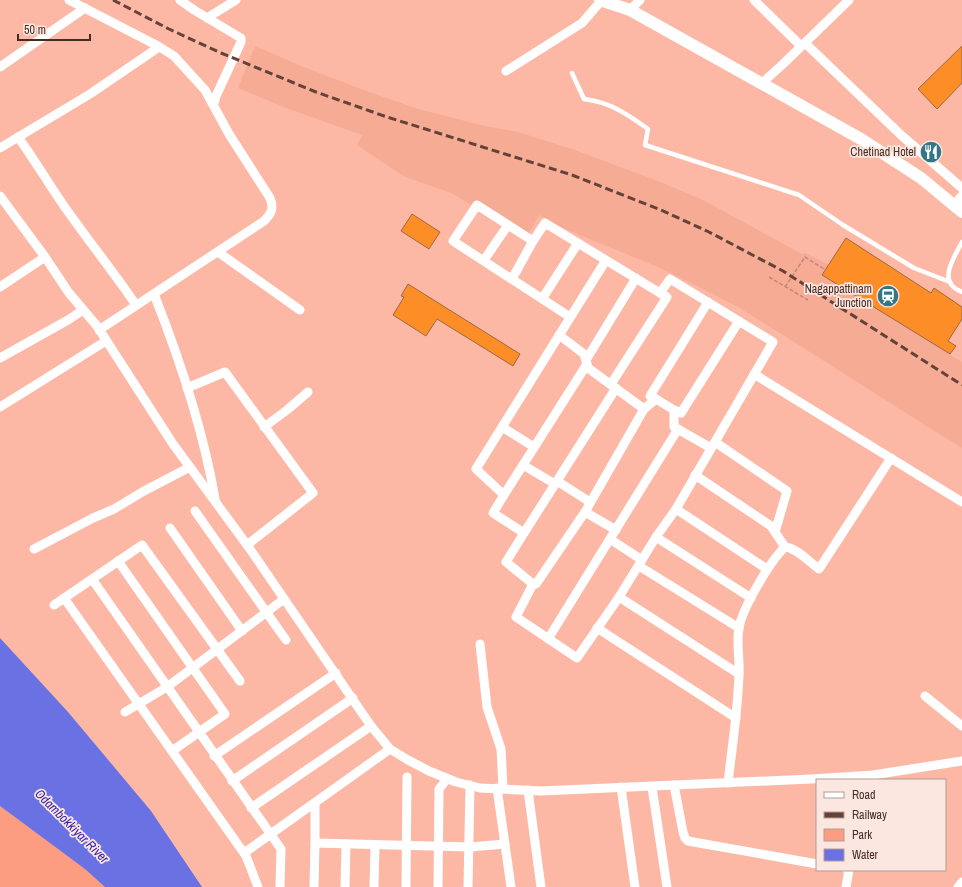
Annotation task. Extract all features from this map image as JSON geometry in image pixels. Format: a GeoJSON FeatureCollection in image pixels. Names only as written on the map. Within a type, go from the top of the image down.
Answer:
{"type":"FeatureCollection","features":[{"type":"Feature","properties":{"kind":"main road"},"geometry":{"type":"LineString","coordinates":[[600,0],[630,10],[861,139],[960,205]]}},
{"type":"Feature","properties":{"kind":"street"},"geometry":{"type":"LineString","coordinates":[[69,0],[174,56],[205,90],[229,134],[270,198],[272,206],[271,213],[264,221],[99,330]]}},
{"type":"Feature","properties":{"kind":"street"},"geometry":{"type":"LineString","coordinates":[[180,0],[241,38],[241,42],[216,96],[214,104]]}},
{"type":"Feature","properties":{"kind":"street"},"geometry":{"type":"LineString","coordinates":[[207,18],[236,0]]}},
{"type":"Feature","properties":{"kind":"street"},"geometry":{"type":"LineString","coordinates":[[506,71],[582,23],[600,0]]}},
{"type":"Feature","properties":{"kind":"street"},"geometry":{"type":"LineString","coordinates":[[630,10],[640,0]]}},
{"type":"Feature","properties":{"kind":"street"},"geometry":{"type":"LineString","coordinates":[[754,0],[901,135],[962,188]]}},
{"type":"Feature","properties":{"kind":"street"},"geometry":{"type":"LineString","coordinates":[[761,84],[849,0]]}},
{"type":"Feature","properties":{"kind":"street"},"geometry":{"type":"LineString","coordinates":[[0,67],[86,8]]}},
{"type":"Feature","properties":{"kind":"street"},"geometry":{"type":"LineString","coordinates":[[0,148],[90,94],[159,47]]}},
{"type":"Feature","properties":{"kind":"street"},"geometry":{"type":"LineString","coordinates":[[18,137],[40,168],[63,205],[136,305]]}},
{"type":"Feature","properties":{"kind":"street"},"geometry":{"type":"LineString","coordinates":[[0,196],[18,223],[45,257],[69,293],[99,330],[131,377],[150,411],[247,545],[371,726],[390,749],[408,760],[447,779],[480,788],[541,790],[816,780]]}},
{"type":"Feature","properties":{"kind":"street"},"geometry":{"type":"LineString","coordinates":[[533,241],[477,205],[453,240],[570,317]]}},
{"type":"Feature","properties":{"kind":"street"},"geometry":{"type":"LineString","coordinates":[[512,279],[533,241],[545,223],[667,297],[556,483],[506,562],[533,584]]}},
{"type":"Feature","properties":{"kind":"street"},"geometry":{"type":"LineString","coordinates":[[484,260],[508,225]]}},
{"type":"Feature","properties":{"kind":"street"},"geometry":{"type":"LineString","coordinates":[[542,299],[578,243]]}},
{"type":"Feature","properties":{"kind":"street"},"geometry":{"type":"LineString","coordinates":[[218,252],[300,310]]}},
{"type":"Feature","properties":{"kind":"street"},"geometry":{"type":"LineString","coordinates":[[0,287],[45,257]]}},
{"type":"Feature","properties":{"kind":"street"},"geometry":{"type":"LineString","coordinates":[[504,495],[476,469],[606,260]]}},
{"type":"Feature","properties":{"kind":"street"},"geometry":{"type":"LineString","coordinates":[[524,533],[493,513],[587,362],[636,278]]}},
{"type":"Feature","properties":{"kind":"street"},"geometry":{"type":"LineString","coordinates":[[656,399],[644,409],[585,512],[536,584],[533,584],[516,617],[577,658],[619,597],[656,537],[676,509],[773,342],[670,279],[660,293]]}},
{"type":"Feature","properties":{"kind":"street"},"geometry":{"type":"LineString","coordinates":[[154,294],[175,347],[209,461],[216,502]]}},
{"type":"Feature","properties":{"kind":"street"},"geometry":{"type":"LineString","coordinates":[[708,302],[650,396],[681,413],[739,321]]}},
{"type":"Feature","properties":{"kind":"street"},"geometry":{"type":"LineString","coordinates":[[0,358],[83,310]]}},
{"type":"Feature","properties":{"kind":"street"},"geometry":{"type":"LineString","coordinates":[[559,335],[584,354],[588,368],[644,409]]}},
{"type":"Feature","properties":{"kind":"street"},"geometry":{"type":"LineString","coordinates":[[0,407],[106,341]]}},
{"type":"Feature","properties":{"kind":"street"},"geometry":{"type":"LineString","coordinates":[[187,388],[225,372],[313,493],[247,545]]}},
{"type":"Feature","properties":{"kind":"street"},"geometry":{"type":"LineString","coordinates":[[754,374],[962,502]]}},
{"type":"Feature","properties":{"kind":"street"},"geometry":{"type":"LineString","coordinates":[[264,427],[308,392]]}},
{"type":"Feature","properties":{"kind":"street"},"geometry":{"type":"LineString","coordinates":[[674,410],[674,427],[713,445],[787,491],[775,532]]}},
{"type":"Feature","properties":{"kind":"street"},"geometry":{"type":"LineString","coordinates":[[502,427],[534,447]]}},
{"type":"Feature","properties":{"kind":"street"},"geometry":{"type":"LineString","coordinates":[[548,639],[678,429]]}},
{"type":"Feature","properties":{"kind":"street"},"geometry":{"type":"LineString","coordinates":[[695,475],[771,526],[785,547],[789,547],[819,569],[891,458]]}},
{"type":"Feature","properties":{"kind":"street"},"geometry":{"type":"LineString","coordinates":[[523,465],[590,502]]}},
{"type":"Feature","properties":{"kind":"street"},"geometry":{"type":"LineString","coordinates":[[34,549],[93,518],[114,509],[144,491],[190,467]]}},
{"type":"Feature","properties":{"kind":"street"},"geometry":{"type":"LineString","coordinates":[[676,509],[767,569]]}},
{"type":"Feature","properties":{"kind":"street"},"geometry":{"type":"LineString","coordinates":[[195,511],[286,640]]}},
{"type":"Feature","properties":{"kind":"street"},"geometry":{"type":"LineString","coordinates":[[585,512],[616,530]]}},
{"type":"Feature","properties":{"kind":"street"},"geometry":{"type":"LineString","coordinates":[[170,528],[242,631]]}},
{"type":"Feature","properties":{"kind":"street"},"geometry":{"type":"LineString","coordinates":[[656,537],[751,598]]}},
{"type":"Feature","properties":{"kind":"street"},"geometry":{"type":"LineString","coordinates":[[610,539],[641,563],[739,628]]}},
{"type":"Feature","properties":{"kind":"street"},"geometry":{"type":"LineString","coordinates":[[54,605],[142,545],[240,681]]}},
{"type":"Feature","properties":{"kind":"street"},"geometry":{"type":"LineString","coordinates":[[728,783],[736,718],[739,674],[739,628],[751,598],[767,569],[785,547]]}},
{"type":"Feature","properties":{"kind":"street"},"geometry":{"type":"LineString","coordinates":[[118,562],[225,714],[172,751]]}},
{"type":"Feature","properties":{"kind":"street"},"geometry":{"type":"LineString","coordinates":[[92,579],[214,756],[281,849],[280,887]]}},
{"type":"Feature","properties":{"kind":"street"},"geometry":{"type":"LineString","coordinates":[[619,597],[739,674]]}},
{"type":"Feature","properties":{"kind":"street"},"geometry":{"type":"LineString","coordinates":[[64,598],[244,853],[258,887]]}},
{"type":"Feature","properties":{"kind":"street"},"geometry":{"type":"LineString","coordinates":[[125,712],[167,687],[284,598]]}},
{"type":"Feature","properties":{"kind":"street"},"geometry":{"type":"LineString","coordinates":[[597,628],[736,718]]}},
{"type":"Feature","properties":{"kind":"street"},"geometry":{"type":"LineString","coordinates":[[480,644],[487,707],[501,749],[500,788],[505,844],[511,887]]}},
{"type":"Feature","properties":{"kind":"street"},"geometry":{"type":"LineString","coordinates":[[214,756],[336,673]]}},
{"type":"Feature","properties":{"kind":"street"},"geometry":{"type":"LineString","coordinates":[[925,696],[962,726]]}},
{"type":"Feature","properties":{"kind":"street"},"geometry":{"type":"LineString","coordinates":[[232,781],[353,698]]}},
{"type":"Feature","properties":{"kind":"street"},"geometry":{"type":"LineString","coordinates":[[251,808],[371,726]]}},
{"type":"Feature","properties":{"kind":"street"},"geometry":{"type":"LineString","coordinates":[[244,853],[390,749]]}},
{"type":"Feature","properties":{"kind":"street"},"geometry":{"type":"LineString","coordinates":[[824,779],[874,775],[962,761]]}},
{"type":"Feature","properties":{"kind":"street"},"geometry":{"type":"LineString","coordinates":[[406,887],[407,777]]}},
{"type":"Feature","properties":{"kind":"street"},"geometry":{"type":"LineString","coordinates":[[438,887],[439,789],[447,779]]}},
{"type":"Feature","properties":{"kind":"street"},"geometry":{"type":"LineString","coordinates":[[468,887],[470,785]]}},
{"type":"Feature","properties":{"kind":"street"},"geometry":{"type":"LineString","coordinates":[[674,785],[683,832],[688,841],[816,864]]}},
{"type":"Feature","properties":{"kind":"street"},"geometry":{"type":"LineString","coordinates":[[652,786],[667,887]]}},
{"type":"Feature","properties":{"kind":"street"},"geometry":{"type":"LineString","coordinates":[[621,787],[635,887]]}},
{"type":"Feature","properties":{"kind":"street"},"geometry":{"type":"LineString","coordinates":[[528,790],[541,887]]}},
{"type":"Feature","properties":{"kind":"street"},"geometry":{"type":"LineString","coordinates":[[314,887],[315,803]]}},
{"type":"Feature","properties":{"kind":"street"},"geometry":{"type":"LineString","coordinates":[[315,843],[438,846],[505,844]]}},
{"type":"Feature","properties":{"kind":"street"},"geometry":{"type":"LineString","coordinates":[[345,887],[346,844]]}},
{"type":"Feature","properties":{"kind":"street"},"geometry":{"type":"LineString","coordinates":[[374,887],[375,845]]}},
{"type":"Feature","properties":{"kind":"street"},"geometry":{"type":"LineString","coordinates":[[846,887],[848,871]]}},
{"type":"Feature","properties":{"kind":"street"},"geometry":{"type":"LineString","coordinates":[[958,887],[962,882]]}},
{"type":"Feature","properties":{"kind":"lane"},"geometry":{"type":"LineString","coordinates":[[572,73],[584,99],[598,101],[624,112],[648,129],[645,145],[799,196],[843,225],[914,268],[950,282]]}},
{"type":"Feature","properties":{"kind":"lane"},"geometry":{"type":"LineString","coordinates":[[962,242],[950,264],[948,271],[948,278],[950,282],[957,290],[962,292]]}},
{"type":"Feature","properties":{"kind":"path"},"geometry":{"type":"LineString","coordinates":[[785,287],[805,257],[824,269]]}},
{"type":"Feature","properties":{"kind":"path"},"geometry":{"type":"LineString","coordinates":[[769,277],[808,300]]}},
{"type":"Feature","properties":{"kind":"shaded area"},"geometry":{"type":"Polygon","coordinates":[[[255,46],[358,88],[418,109],[485,126],[518,132],[572,149],[658,181],[703,200],[802,254],[805,253],[829,265],[846,238],[931,293],[934,288],[962,307],[962,319],[948,341],[956,346],[950,355],[962,362],[962,448],[738,307],[693,284],[658,267],[565,229],[539,215],[527,237],[451,193],[405,177],[357,145],[362,135],[286,108],[238,88],[255,46]]]}},
{"type":"Feature","properties":{"kind":"green space"},"geometry":{"type":"Polygon","coordinates":[[[0,806],[85,869],[105,887],[0,887],[0,806]]]}},
{"type":"Feature","properties":{"kind":"water","name":"Odambokkiyar River"},"geometry":{"type":"Polygon","coordinates":[[[0,638],[68,712],[151,811],[202,887],[105,887],[85,869],[0,806],[0,638]]]}},
{"type":"Feature","properties":{"kind":"building"},"geometry":{"type":"Polygon","coordinates":[[[962,46],[962,83],[937,109],[918,89],[962,46]]]}},
{"type":"Feature","properties":{"kind":"building"},"geometry":{"type":"Polygon","coordinates":[[[412,214],[440,232],[429,249],[401,231],[412,214]]]}},
{"type":"Feature","properties":{"kind":"building"},"geometry":{"type":"Polygon","coordinates":[[[846,238],[931,293],[934,288],[962,307],[962,319],[948,341],[956,346],[950,354],[822,275],[846,238]]]}},
{"type":"Feature","properties":{"kind":"building"},"geometry":{"type":"Polygon","coordinates":[[[408,284],[520,354],[513,366],[437,319],[426,336],[393,315],[404,297],[401,296],[408,284]]]}},
{"type":"Feature","properties":{"kind":"railway"},"geometry":{"type":"LineString","coordinates":[[113,0],[169,29],[221,53],[316,92],[387,117],[572,175],[661,210],[709,232],[783,271],[962,385]]}},
{"type":"Feature","properties":{"kind":"place","name":"Chetinad Hotel"},"geometry":{"type":"Point","coordinates":[931,152]}},
{"type":"Feature","properties":{"kind":"place","name":"Nagappattinam Junction"},"geometry":{"type":"Point","coordinates":[888,296]}}]}
